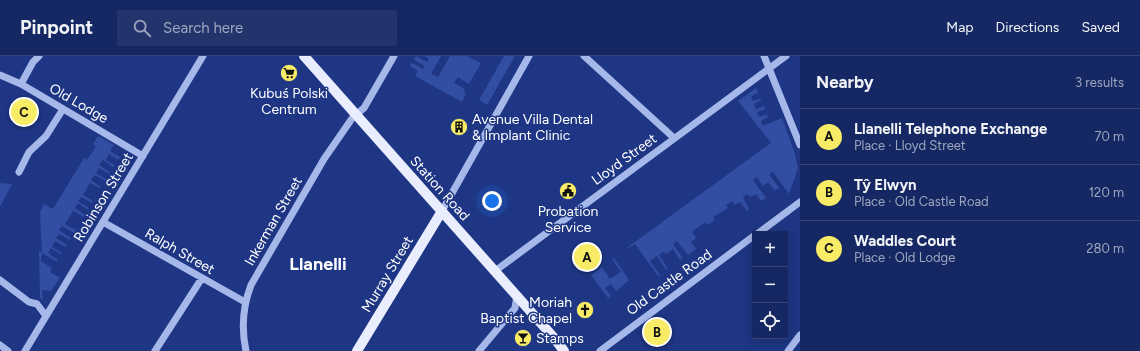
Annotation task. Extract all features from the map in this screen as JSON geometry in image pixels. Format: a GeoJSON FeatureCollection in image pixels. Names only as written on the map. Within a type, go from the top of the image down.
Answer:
{"type":"FeatureCollection","features":[{"type":"Feature","properties":{"kind":"main road","name":"Station Road"},"geometry":{"type":"LineString","coordinates":[[304,56],[565,351]]}},
{"type":"Feature","properties":{"kind":"main road","name":"Murray Street"},"geometry":{"type":"LineString","coordinates":[[357,351],[442,211]]}},
{"type":"Feature","properties":{"kind":"street"},"geometry":{"type":"LineString","coordinates":[[21,84],[33,62],[39,56]]}},
{"type":"Feature","properties":{"kind":"street","name":"Robinson Street"},"geometry":{"type":"LineString","coordinates":[[25,351],[203,56]]}},
{"type":"Feature","properties":{"kind":"street","name":"Inkerman Street"},"geometry":{"type":"LineString","coordinates":[[246,351],[243,324],[245,302],[251,285],[324,159],[356,115],[364,108],[394,56]]}},
{"type":"Feature","properties":{"kind":"street"},"geometry":{"type":"LineString","coordinates":[[442,211],[529,56]]}},
{"type":"Feature","properties":{"kind":"street"},"geometry":{"type":"LineString","coordinates":[[584,56],[674,138]]}},
{"type":"Feature","properties":{"kind":"street"},"geometry":{"type":"LineString","coordinates":[[764,56],[800,145]]}},
{"type":"Feature","properties":{"kind":"street","name":"Lloyd Street"},"geometry":{"type":"LineString","coordinates":[[495,271],[786,56]]}},
{"type":"Feature","properties":{"kind":"street","name":"Old Lodge"},"geometry":{"type":"LineString","coordinates":[[0,75],[21,84],[143,156]]}},
{"type":"Feature","properties":{"kind":"street"},"geometry":{"type":"LineString","coordinates":[[19,172],[29,152],[46,136],[63,109]]}},
{"type":"Feature","properties":{"kind":"street","name":"Old Castle Road"},"geometry":{"type":"LineString","coordinates":[[761,231],[800,202]]}},
{"type":"Feature","properties":{"kind":"street","name":"Ralph Street"},"geometry":{"type":"LineString","coordinates":[[103,222],[245,302]]}},
{"type":"Feature","properties":{"kind":"street","name":"Old Castle Road"},"geometry":{"type":"LineString","coordinates":[[600,351],[752,238]]}},
{"type":"Feature","properties":{"kind":"street"},"geometry":{"type":"LineString","coordinates":[[156,351],[202,278]]}},
{"type":"Feature","properties":{"kind":"street"},"geometry":{"type":"LineString","coordinates":[[0,280],[29,302],[37,304],[46,316]]}},
{"type":"Feature","properties":{"kind":"street"},"geometry":{"type":"LineString","coordinates":[[479,351],[515,308],[517,296]]}},
{"type":"Feature","properties":{"kind":"street"},"geometry":{"type":"LineString","coordinates":[[788,351],[799,337]]}},
{"type":"Feature","properties":{"kind":"street"},"geometry":{"type":"LineString","coordinates":[[0,345],[8,351]]}},
{"type":"Feature","properties":{"kind":"shaded area"},"geometry":{"type":"Polygon","coordinates":[[[416,56],[427,62],[429,59],[424,56],[441,56],[431,74],[438,77],[450,56],[467,56],[481,63],[469,84],[458,77],[454,83],[465,89],[464,92],[466,94],[462,102],[415,76],[418,71],[410,66],[412,63],[423,69],[425,66],[414,60],[416,56]]]}},
{"type":"Feature","properties":{"kind":"shaded area"},"geometry":{"type":"Polygon","coordinates":[[[504,56],[515,56],[487,105],[479,100],[504,56]]]}},
{"type":"Feature","properties":{"kind":"shaded area"},"geometry":{"type":"Polygon","coordinates":[[[756,88],[758,93],[751,96],[753,101],[761,98],[761,100],[754,104],[756,109],[764,106],[765,109],[757,112],[759,117],[767,114],[768,117],[761,121],[763,126],[782,118],[794,151],[798,168],[789,194],[773,172],[769,174],[779,188],[775,191],[768,182],[763,186],[757,177],[753,180],[766,198],[761,201],[756,194],[750,197],[747,194],[743,197],[749,209],[747,211],[740,202],[735,205],[732,201],[726,205],[728,208],[713,217],[715,220],[708,225],[705,222],[692,232],[696,238],[691,242],[696,249],[688,255],[677,241],[673,244],[683,258],[680,260],[673,249],[666,254],[663,252],[659,255],[668,269],[666,270],[657,256],[650,261],[660,275],[658,276],[635,244],[629,248],[628,247],[771,143],[738,101],[756,88]]]}},
{"type":"Feature","properties":{"kind":"shaded area"},"geometry":{"type":"Polygon","coordinates":[[[98,136],[114,145],[110,151],[120,157],[118,160],[109,154],[106,160],[115,165],[113,167],[103,160],[99,165],[110,172],[109,174],[99,168],[96,173],[106,179],[105,181],[95,175],[91,180],[101,187],[100,188],[90,183],[83,195],[93,201],[92,203],[81,197],[78,201],[89,208],[88,210],[78,203],[75,208],[85,215],[84,217],[73,211],[65,224],[76,230],[74,233],[62,226],[59,230],[71,238],[70,240],[59,234],[56,238],[67,245],[65,247],[55,241],[52,247],[62,253],[61,255],[51,248],[48,253],[58,260],[57,262],[42,253],[40,212],[44,204],[53,209],[84,158],[87,160],[96,146],[93,144],[98,136]]]}},
{"type":"Feature","properties":{"kind":"shaded area"},"geometry":{"type":"Polygon","coordinates":[[[0,183],[12,184],[0,207],[0,183]]]}},
{"type":"Feature","properties":{"kind":"shaded area"},"geometry":{"type":"Polygon","coordinates":[[[39,251],[42,253],[41,261],[52,268],[50,272],[60,278],[51,291],[42,290],[43,300],[40,298],[39,251]]]}},
{"type":"Feature","properties":{"kind":"shaded area"},"geometry":{"type":"Polygon","coordinates":[[[614,258],[629,280],[616,291],[611,284],[605,288],[611,296],[608,298],[591,275],[602,267],[610,279],[621,272],[612,259],[614,258]]]}},
{"type":"Feature","properties":{"kind":"place","name":"Kubuś Polski Centrum"},"geometry":{"type":"Point","coordinates":[289,73]}},
{"type":"Feature","properties":{"kind":"place","name":"Waddles Court"},"geometry":{"type":"Point","coordinates":[24,112]}},
{"type":"Feature","properties":{"kind":"place","name":"Avenue Villa Dental & Implant Clinic"},"geometry":{"type":"Point","coordinates":[459,127]}},
{"type":"Feature","properties":{"kind":"place","name":"Probation Service"},"geometry":{"type":"Point","coordinates":[568,191]}},
{"type":"Feature","properties":{"kind":"place","name":"Llanelli Telephone Exchange"},"geometry":{"type":"Point","coordinates":[587,257]}},
{"type":"Feature","properties":{"kind":"place","name":"Moriah Baptist Chapel"},"geometry":{"type":"Point","coordinates":[585,310]}},
{"type":"Feature","properties":{"kind":"place","name":"Tŷ Elwyn"},"geometry":{"type":"Point","coordinates":[657,332]}},
{"type":"Feature","properties":{"kind":"place","name":"Stamps"},"geometry":{"type":"Point","coordinates":[523,338]}},
{"type":"Feature","properties":{"kind":"district","name":"Llanelli"},"geometry":{"type":"Point","coordinates":[318,264]}}]}
